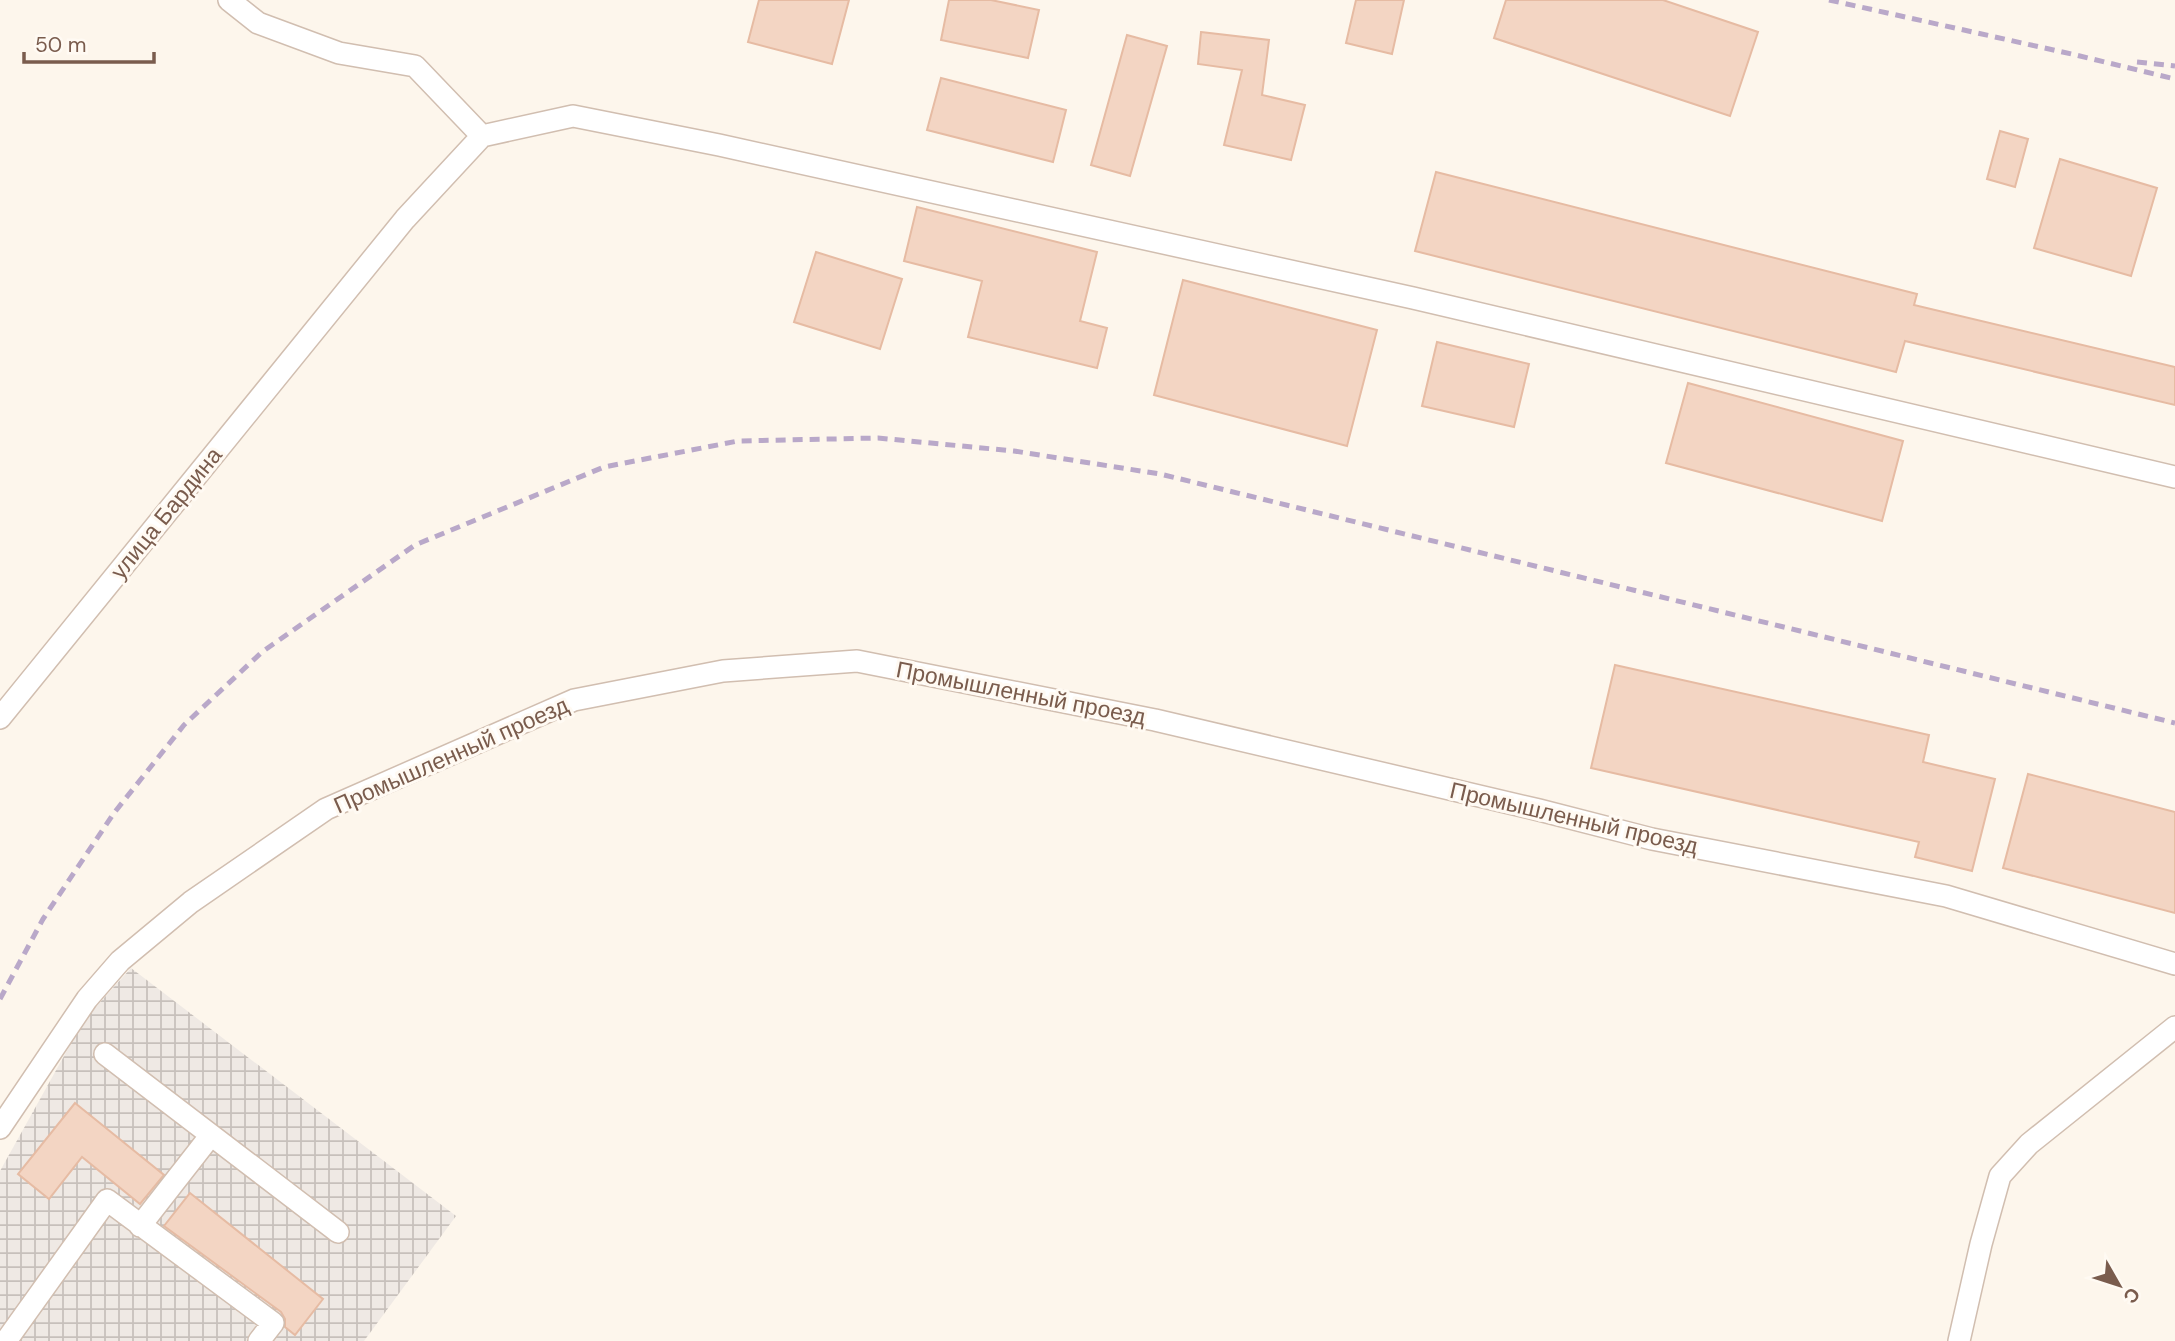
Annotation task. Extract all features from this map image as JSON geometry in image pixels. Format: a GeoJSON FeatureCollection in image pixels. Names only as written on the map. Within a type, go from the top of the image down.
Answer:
{"type":"FeatureCollection","features":[{"type":"Feature","properties":{"kind":"street"},"geometry":{"type":"LineString","coordinates":[[229,0],[258,23],[339,53],[415,66],[482,136],[573,116],[719,145],[1413,298],[2175,477]]}},
{"type":"Feature","properties":{"kind":"street","name":"улица Бардина"},"geometry":{"type":"LineString","coordinates":[[0,718],[404,219],[482,136]]}},
{"type":"Feature","properties":{"kind":"street","name":"Промышленный проезд"},"geometry":{"type":"LineString","coordinates":[[0,1128],[87,999],[120,961],[191,902],[326,809],[574,700],[723,671],[857,661],[1155,720],[1652,839],[1946,896],[2175,964]]}},
{"type":"Feature","properties":{"kind":"street"},"geometry":{"type":"LineString","coordinates":[[1959,1341],[2000,1175],[2029,1144],[2175,1027]]}},
{"type":"Feature","properties":{"kind":"street"},"geometry":{"type":"LineString","coordinates":[[105,1054],[338,1232]]}},
{"type":"Feature","properties":{"kind":"street"},"geometry":{"type":"LineString","coordinates":[[140,1226],[211,1135]]}},
{"type":"Feature","properties":{"kind":"street"},"geometry":{"type":"LineString","coordinates":[[6,1341],[107,1200],[273,1323],[259,1341]]}},
{"type":"Feature","properties":{"kind":"shaded area"},"geometry":{"type":"Polygon","coordinates":[[[131,968],[456,1216],[364,1341],[0,1341],[0,1171],[84,1020],[131,968]]]}},
{"type":"Feature","properties":{"kind":"building"},"geometry":{"type":"Polygon","coordinates":[[[759,0],[849,0],[832,64],[748,42],[759,0]]]}},
{"type":"Feature","properties":{"kind":"building"},"geometry":{"type":"Polygon","coordinates":[[[949,0],[991,0],[1039,10],[1028,58],[941,40],[949,0]]]}},
{"type":"Feature","properties":{"kind":"building"},"geometry":{"type":"Polygon","coordinates":[[[1356,0],[1404,0],[1392,54],[1346,43],[1356,0]]]}},
{"type":"Feature","properties":{"kind":"building"},"geometry":{"type":"Polygon","coordinates":[[[1506,0],[1663,0],[1758,32],[1730,116],[1494,38],[1506,0]]]}},
{"type":"Feature","properties":{"kind":"building"},"geometry":{"type":"Polygon","coordinates":[[[1201,32],[1269,40],[1262,95],[1305,105],[1291,160],[1224,145],[1242,70],[1198,64],[1201,32]]]}},
{"type":"Feature","properties":{"kind":"building"},"geometry":{"type":"Polygon","coordinates":[[[1127,35],[1167,46],[1130,176],[1091,165],[1127,35]]]}},
{"type":"Feature","properties":{"kind":"building"},"geometry":{"type":"Polygon","coordinates":[[[941,78],[1066,110],[1053,162],[927,130],[941,78]]]}},
{"type":"Feature","properties":{"kind":"building"},"geometry":{"type":"Polygon","coordinates":[[[2000,131],[2028,139],[2015,187],[1987,179],[2000,131]]]}},
{"type":"Feature","properties":{"kind":"building"},"geometry":{"type":"Polygon","coordinates":[[[2060,159],[2157,188],[2131,276],[2034,248],[2060,159]]]}},
{"type":"Feature","properties":{"kind":"building"},"geometry":{"type":"Polygon","coordinates":[[[1436,172],[1917,294],[1914,305],[2175,367],[2175,405],[1905,341],[1896,372],[1415,251],[1436,172]]]}},
{"type":"Feature","properties":{"kind":"building"},"geometry":{"type":"Polygon","coordinates":[[[917,207],[1097,252],[1080,321],[1107,328],[1097,368],[968,337],[982,281],[904,261],[917,207]]]}},
{"type":"Feature","properties":{"kind":"building"},"geometry":{"type":"Polygon","coordinates":[[[816,252],[902,279],[880,349],[794,322],[816,252]]]}},
{"type":"Feature","properties":{"kind":"building"},"geometry":{"type":"Polygon","coordinates":[[[1183,280],[1377,330],[1347,446],[1154,395],[1183,280]]]}},
{"type":"Feature","properties":{"kind":"building"},"geometry":{"type":"Polygon","coordinates":[[[1437,342],[1529,364],[1514,427],[1422,406],[1437,342]]]}},
{"type":"Feature","properties":{"kind":"building"},"geometry":{"type":"Polygon","coordinates":[[[1688,383],[1903,441],[1882,521],[1666,463],[1688,383]]]}},
{"type":"Feature","properties":{"kind":"building"},"geometry":{"type":"Polygon","coordinates":[[[1615,665],[1929,735],[1923,762],[1995,779],[1972,871],[1915,857],[1919,842],[1591,768],[1615,665]]]}},
{"type":"Feature","properties":{"kind":"building"},"geometry":{"type":"Polygon","coordinates":[[[2028,774],[2175,812],[2175,913],[2003,868],[2028,774]]]}},
{"type":"Feature","properties":{"kind":"building"},"geometry":{"type":"Polygon","coordinates":[[[75,1103],[164,1175],[140,1204],[82,1157],[49,1199],[18,1174],[75,1103]]]}},
{"type":"Feature","properties":{"kind":"building"},"geometry":{"type":"Polygon","coordinates":[[[190,1193],[323,1299],[295,1335],[285,1327],[281,1312],[164,1226],[190,1193]]]}},
{"type":"Feature","properties":{"kind":"railway"},"geometry":{"type":"LineString","coordinates":[[1829,0],[2175,79]]}},
{"type":"Feature","properties":{"kind":"railway"},"geometry":{"type":"LineString","coordinates":[[2137,62],[2175,66]]}},
{"type":"Feature","properties":{"kind":"railway"},"geometry":{"type":"LineString","coordinates":[[0,999],[43,919],[114,813],[184,725],[262,652],[415,545],[604,467],[738,441],[878,438],[1014,451],[1160,474],[2175,723]]}}]}
